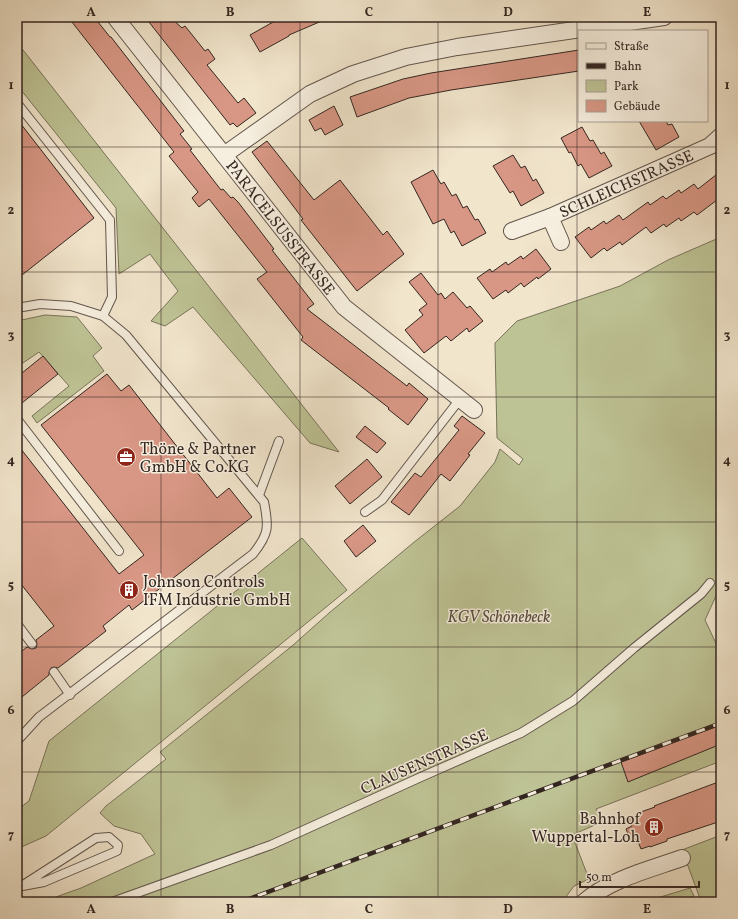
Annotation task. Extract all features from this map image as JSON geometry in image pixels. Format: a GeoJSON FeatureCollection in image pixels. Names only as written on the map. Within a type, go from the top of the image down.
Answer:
{"type":"FeatureCollection","features":[{"type":"Feature","properties":{"kind":"street","name":"PARACELSUSSTRASSE"},"geometry":{"type":"LineString","coordinates":[[115,17],[344,308],[474,410]]}},
{"type":"Feature","properties":{"kind":"street"},"geometry":{"type":"LineString","coordinates":[[224,155],[310,94],[353,74],[400,59],[458,47],[664,17]]}},
{"type":"Feature","properties":{"kind":"street","name":"SCHLEICHSTRASSE"},"geometry":{"type":"LineString","coordinates":[[512,231],[550,216],[710,146],[721,136]]}},
{"type":"Feature","properties":{"kind":"street","name":"SCHLEICHSTRASSE"},"geometry":{"type":"LineString","coordinates":[[550,216],[561,242]]}},
{"type":"Feature","properties":{"kind":"street"},"geometry":{"type":"LineString","coordinates":[[584,902],[594,893],[615,882],[682,858]]}},
{"type":"Feature","properties":{"kind":"lane"},"geometry":{"type":"LineString","coordinates":[[17,102],[110,220],[112,297],[103,316]]}},
{"type":"Feature","properties":{"kind":"lane"},"geometry":{"type":"LineString","coordinates":[[17,308],[40,304],[71,306],[103,316],[126,335],[264,502],[268,520],[264,540],[254,554],[39,718],[17,741]]}},
{"type":"Feature","properties":{"kind":"lane"},"geometry":{"type":"LineString","coordinates":[[365,512],[382,500],[460,399]]}},
{"type":"Feature","properties":{"kind":"lane"},"geometry":{"type":"LineString","coordinates":[[17,419],[119,551]]}},
{"type":"Feature","properties":{"kind":"lane"},"geometry":{"type":"LineString","coordinates":[[258,495],[279,441]]}},
{"type":"Feature","properties":{"kind":"lane","name":"CLAUSENSTRASSE"},"geometry":{"type":"LineString","coordinates":[[112,902],[271,845],[520,734],[573,701],[634,648],[701,594],[710,583]]}},
{"type":"Feature","properties":{"kind":"lane"},"geometry":{"type":"LineString","coordinates":[[17,624],[32,644]]}},
{"type":"Feature","properties":{"kind":"lane"},"geometry":{"type":"LineString","coordinates":[[54,672],[70,695]]}},
{"type":"Feature","properties":{"kind":"lane"},"geometry":{"type":"LineString","coordinates":[[109,837],[118,844],[117,851],[79,868],[44,882],[20,886],[96,838],[109,837]]}},
{"type":"Feature","properties":{"kind":"green space"},"geometry":{"type":"Polygon","coordinates":[[[17,49],[23,50],[339,452],[310,443],[193,307],[165,326],[151,321],[178,291],[150,254],[119,274],[116,208],[17,85],[17,49]]]}},
{"type":"Feature","properties":{"kind":"green space","name":"KGV Schönebeck"},"geometry":{"type":"Polygon","coordinates":[[[721,237],[721,585],[705,620],[721,654],[721,761],[596,809],[604,821],[572,835],[589,879],[574,886],[562,902],[42,902],[81,888],[155,854],[141,834],[114,826],[100,813],[106,806],[166,759],[160,752],[292,646],[413,543],[460,506],[495,462],[500,449],[519,465],[523,459],[497,438],[495,343],[517,321],[620,286],[668,260],[721,237]]]}},
{"type":"Feature","properties":{"kind":"green space"},"geometry":{"type":"Polygon","coordinates":[[[45,315],[77,317],[102,348],[93,356],[104,371],[37,423],[32,416],[69,386],[39,352],[17,367],[17,321],[45,315]]]}},
{"type":"Feature","properties":{"kind":"green space"},"geometry":{"type":"Polygon","coordinates":[[[302,538],[347,590],[46,836],[17,849],[17,810],[29,801],[49,741],[302,538]]]}},
{"type":"Feature","properties":{"kind":"green space"},"geometry":{"type":"Polygon","coordinates":[[[721,835],[721,902],[697,902],[701,901],[682,850],[721,835]]]}},
{"type":"Feature","properties":{"kind":"green space"},"geometry":{"type":"Polygon","coordinates":[[[690,888],[694,896],[677,902],[644,902],[690,888]]]}},
{"type":"Feature","properties":{"kind":"building"},"geometry":{"type":"Polygon","coordinates":[[[68,17],[94,17],[111,37],[184,131],[180,134],[192,149],[190,150],[221,190],[223,189],[231,198],[233,197],[238,202],[274,249],[272,250],[314,304],[307,309],[407,386],[409,383],[428,399],[408,425],[388,409],[389,408],[301,340],[303,337],[257,279],[267,272],[209,199],[199,207],[192,198],[198,192],[169,156],[174,152],[68,17]]]}},
{"type":"Feature","properties":{"kind":"building"},"geometry":{"type":"Polygon","coordinates":[[[145,17],[170,17],[182,28],[185,26],[205,51],[208,49],[215,59],[207,65],[238,103],[244,98],[256,113],[237,127],[233,123],[230,125],[145,17]]]}},
{"type":"Feature","properties":{"kind":"building"},"geometry":{"type":"Polygon","coordinates":[[[282,17],[331,17],[289,35],[260,52],[250,35],[282,17]]]}},
{"type":"Feature","properties":{"kind":"building"},"geometry":{"type":"Polygon","coordinates":[[[578,50],[578,71],[451,90],[409,98],[357,117],[350,97],[403,79],[431,73],[578,50]]]}},
{"type":"Feature","properties":{"kind":"building"},"geometry":{"type":"Polygon","coordinates":[[[334,106],[343,125],[325,135],[321,128],[315,131],[309,120],[334,106]]]}},
{"type":"Feature","properties":{"kind":"building"},"geometry":{"type":"Polygon","coordinates":[[[17,119],[94,218],[17,279],[17,119]]]}},
{"type":"Feature","properties":{"kind":"building"},"geometry":{"type":"Polygon","coordinates":[[[640,122],[666,122],[668,125],[672,124],[679,137],[656,150],[640,122]]]}},
{"type":"Feature","properties":{"kind":"building"},"geometry":{"type":"Polygon","coordinates":[[[582,127],[590,141],[593,140],[601,154],[604,152],[612,166],[589,178],[581,164],[578,166],[571,152],[569,153],[561,138],[582,127]]]}},
{"type":"Feature","properties":{"kind":"building"},"geometry":{"type":"Polygon","coordinates":[[[267,141],[314,200],[340,180],[383,235],[387,231],[404,254],[357,291],[301,220],[303,219],[252,152],[267,141]]]}},
{"type":"Feature","properties":{"kind":"building"},"geometry":{"type":"Polygon","coordinates":[[[513,155],[521,168],[525,166],[533,181],[536,179],[544,193],[521,206],[513,191],[510,193],[493,166],[513,155]]]}},
{"type":"Feature","properties":{"kind":"building"},"geometry":{"type":"Polygon","coordinates":[[[433,170],[441,184],[444,182],[452,196],[456,194],[463,208],[467,206],[475,220],[478,219],[486,233],[462,246],[454,231],[451,233],[444,219],[433,224],[411,182],[433,170]]]}},
{"type":"Feature","properties":{"kind":"building"},"geometry":{"type":"Polygon","coordinates":[[[721,171],[721,197],[697,215],[694,212],[681,221],[679,218],[666,227],[664,224],[651,233],[646,227],[622,245],[620,242],[607,251],[604,248],[591,258],[575,237],[589,227],[591,230],[604,221],[606,224],[619,215],[623,220],[648,202],[650,205],[663,196],[666,199],[679,190],[681,193],[694,184],[698,189],[721,171]]]}},
{"type":"Feature","properties":{"kind":"building"},"geometry":{"type":"Polygon","coordinates":[[[536,249],[551,269],[524,287],[521,283],[508,293],[506,290],[493,299],[477,278],[490,269],[492,272],[506,262],[508,265],[521,256],[523,259],[536,249]]]}},
{"type":"Feature","properties":{"kind":"building"},"geometry":{"type":"Polygon","coordinates":[[[421,273],[438,295],[441,293],[445,299],[453,292],[467,308],[470,306],[483,321],[469,332],[467,328],[451,341],[446,336],[424,353],[405,330],[423,315],[419,310],[427,304],[409,282],[421,273]]]}},
{"type":"Feature","properties":{"kind":"building"},"geometry":{"type":"Polygon","coordinates":[[[43,356],[58,374],[17,407],[17,377],[43,356]]]}},
{"type":"Feature","properties":{"kind":"building"},"geometry":{"type":"Polygon","coordinates":[[[107,374],[121,391],[129,385],[217,498],[229,488],[252,517],[132,610],[129,605],[103,626],[106,631],[58,668],[51,668],[49,675],[17,701],[17,655],[27,647],[32,649],[36,648],[36,640],[54,626],[17,579],[17,444],[119,574],[144,555],[41,425],[107,374]]]}},
{"type":"Feature","properties":{"kind":"building"},"geometry":{"type":"Polygon","coordinates":[[[462,416],[485,433],[468,454],[470,455],[450,481],[441,474],[409,515],[391,502],[415,473],[421,477],[459,430],[454,426],[462,416]]]}},
{"type":"Feature","properties":{"kind":"building"},"geometry":{"type":"Polygon","coordinates":[[[365,426],[386,443],[377,453],[356,437],[365,426]]]}},
{"type":"Feature","properties":{"kind":"building"},"geometry":{"type":"Polygon","coordinates":[[[367,459],[382,477],[350,504],[335,486],[367,459]]]}},
{"type":"Feature","properties":{"kind":"building"},"geometry":{"type":"Polygon","coordinates":[[[363,525],[376,541],[356,557],[344,541],[363,525]]]}},
{"type":"Feature","properties":{"kind":"building"},"geometry":{"type":"Polygon","coordinates":[[[721,725],[721,744],[628,782],[621,762],[721,725]]]}},
{"type":"Feature","properties":{"kind":"building"},"geometry":{"type":"Polygon","coordinates":[[[721,781],[721,821],[641,849],[637,839],[631,841],[626,829],[632,826],[629,819],[638,815],[638,813],[721,781]]]}},
{"type":"Feature","properties":{"kind":"railway"},"geometry":{"type":"LineString","coordinates":[[241,902],[721,723]]}},
{"type":"Feature","properties":{"kind":"place","name":"Thöne & Partner GmbH & Co.KG"},"geometry":{"type":"Point","coordinates":[126,457]}},
{"type":"Feature","properties":{"kind":"place","name":"Johnson Controls IFM Industrie GmbH"},"geometry":{"type":"Point","coordinates":[129,590]}},
{"type":"Feature","properties":{"kind":"place","name":"Bahnhof Wuppertal-Loh"},"geometry":{"type":"Point","coordinates":[654,827]}}]}
